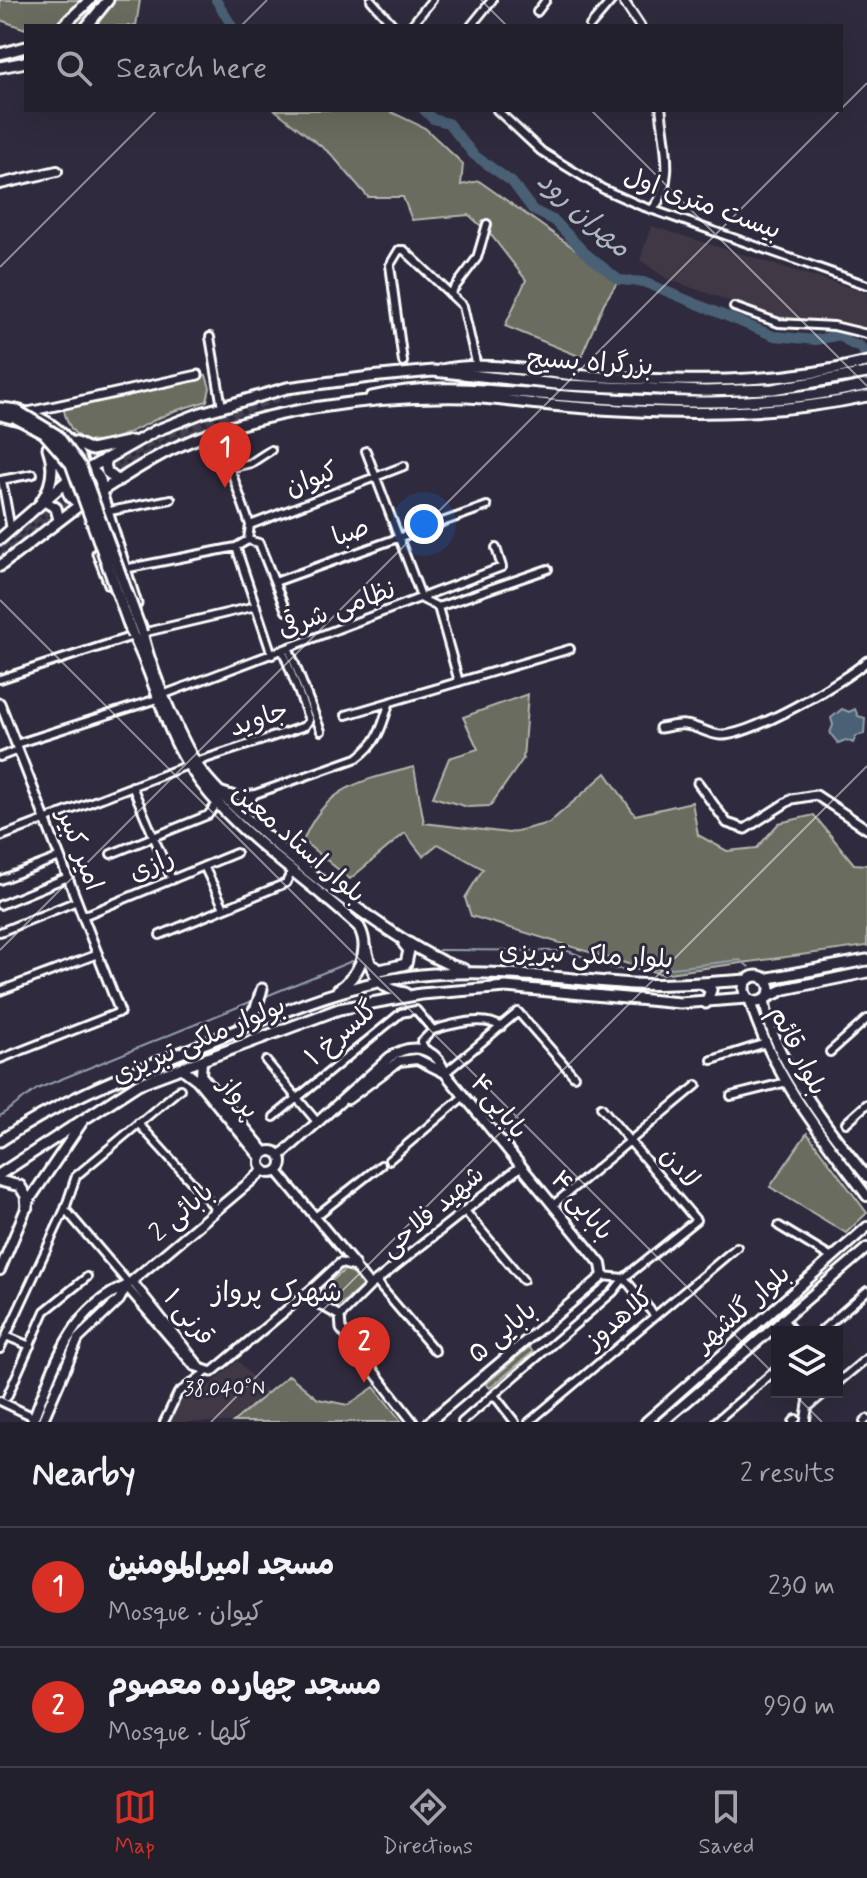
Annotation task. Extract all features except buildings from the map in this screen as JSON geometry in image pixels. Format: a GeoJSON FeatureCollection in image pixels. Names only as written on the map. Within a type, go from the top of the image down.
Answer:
{"type":"FeatureCollection","features":[{"type":"Feature","properties":{"kind":"main road"},"geometry":{"type":"LineString","coordinates":[[65,24],[90,0]]}},
{"type":"Feature","properties":{"kind":"main road"},"geometry":{"type":"LineString","coordinates":[[89,24],[108,0]]}},
{"type":"Feature","properties":{"kind":"main road"},"geometry":{"type":"LineString","coordinates":[[0,54],[24,48]]}},
{"type":"Feature","properties":{"kind":"main road"},"geometry":{"type":"LineString","coordinates":[[0,67],[24,62]]}},
{"type":"Feature","properties":{"kind":"main road"},"geometry":{"type":"LineString","coordinates":[[0,184],[57,171]]}},
{"type":"Feature","properties":{"kind":"main road"},"geometry":{"type":"LineString","coordinates":[[433,371],[477,367],[585,376],[726,381],[786,378],[867,362]]}},
{"type":"Feature","properties":{"kind":"main road","name":"بزرگراه بسیج"},"geometry":{"type":"LineString","coordinates":[[143,438],[222,407],[287,388],[433,371],[566,385],[705,391],[773,389],[867,373]]}},
{"type":"Feature","properties":{"kind":"main road","name":"بزرگراه بسیج"},"geometry":{"type":"LineString","coordinates":[[364,399],[457,387],[660,402],[743,402],[788,400],[867,385]]}},
{"type":"Feature","properties":{"kind":"main road"},"geometry":{"type":"LineString","coordinates":[[0,566],[82,504],[93,501],[118,481],[195,440],[313,408],[364,399],[466,397],[626,410],[741,411],[835,403],[867,396]]}},
{"type":"Feature","properties":{"kind":"main road"},"geometry":{"type":"LineString","coordinates":[[0,408],[57,435],[81,467],[138,634]]}},
{"type":"Feature","properties":{"kind":"main road"},"geometry":{"type":"LineString","coordinates":[[0,415],[28,412],[91,450],[143,438]]}},
{"type":"Feature","properties":{"kind":"main road"},"geometry":{"type":"LineString","coordinates":[[15,413],[46,441],[69,479],[69,495],[82,504],[106,574],[138,634]]}},
{"type":"Feature","properties":{"kind":"main road"},"geometry":{"type":"LineString","coordinates":[[65,437],[86,469],[100,479],[105,512],[124,569],[138,634]]}},
{"type":"Feature","properties":{"kind":"main road"},"geometry":{"type":"LineString","coordinates":[[0,539],[46,502],[76,471],[86,469],[143,438]]}},
{"type":"Feature","properties":{"kind":"main road"},"geometry":{"type":"LineString","coordinates":[[35,511],[51,481],[53,466],[46,441]]}},
{"type":"Feature","properties":{"kind":"main road"},"geometry":{"type":"LineString","coordinates":[[104,459],[107,472],[118,481]]}},
{"type":"Feature","properties":{"kind":"main road"},"geometry":{"type":"LineString","coordinates":[[46,502],[56,508],[59,520]]}},
{"type":"Feature","properties":{"kind":"main road","name":"بلوار استاد معین"},"geometry":{"type":"LineString","coordinates":[[138,634],[161,697],[192,764],[217,804],[345,914],[363,934],[360,966],[347,983],[333,994]]}},
{"type":"Feature","properties":{"kind":"main road","name":"بلوار استاد معین"},"geometry":{"type":"LineString","coordinates":[[192,764],[246,819],[401,939],[449,966],[478,973]]}},
{"type":"Feature","properties":{"kind":"main road"},"geometry":{"type":"LineString","coordinates":[[363,934],[370,964],[382,986],[419,994]]}},
{"type":"Feature","properties":{"kind":"main road"},"geometry":{"type":"LineString","coordinates":[[370,964],[380,970],[406,964],[409,950],[401,939]]}},
{"type":"Feature","properties":{"kind":"main road"},"geometry":{"type":"LineString","coordinates":[[867,960],[748,980],[744,987],[749,999],[766,998],[785,989],[867,972]]}},
{"type":"Feature","properties":{"kind":"main road","name":"بلوار ملکى تبریزى"},"geometry":{"type":"LineString","coordinates":[[377,982],[421,975],[478,973],[540,973],[632,984],[748,980]]}},
{"type":"Feature","properties":{"kind":"main road"},"geometry":{"type":"LineString","coordinates":[[764,979],[769,985],[766,998]]}},
{"type":"Feature","properties":{"kind":"main road","name":"بولوار ملکی تبریزی"},"geometry":{"type":"LineString","coordinates":[[0,1141],[53,1106],[231,1033],[333,994],[377,982]]}},
{"type":"Feature","properties":{"kind":"main road"},"geometry":{"type":"LineString","coordinates":[[701,983],[711,990],[706,1003]]}},
{"type":"Feature","properties":{"kind":"main road","name":"بلوار ملکى تبریزى"},"geometry":{"type":"LineString","coordinates":[[386,999],[529,987],[706,1003],[749,999]]}},
{"type":"Feature","properties":{"kind":"main road"},"geometry":{"type":"LineString","coordinates":[[231,1033],[251,1016],[262,989]]}},
{"type":"Feature","properties":{"kind":"main road","name":"بلوار قائم"},"geometry":{"type":"LineString","coordinates":[[766,998],[770,1025],[793,1073],[867,1177]]}},
{"type":"Feature","properties":{"kind":"main road","name":"بولوار ملکی تبریزی"},"geometry":{"type":"LineString","coordinates":[[0,1174],[138,1084],[288,1026],[386,999]]}},
{"type":"Feature","properties":{"kind":"main road","name":"بلوار قائم"},"geometry":{"type":"LineString","coordinates":[[749,999],[766,1043],[787,1082],[812,1123],[867,1196]]}},
{"type":"Feature","properties":{"kind":"main road"},"geometry":{"type":"LineString","coordinates":[[280,1156],[399,1051],[410,1048],[426,1051]]}},
{"type":"Feature","properties":{"kind":"main road","name":"بابایی۴"},"geometry":{"type":"LineString","coordinates":[[426,1051],[442,1065],[445,1073],[521,1166]]}},
{"type":"Feature","properties":{"kind":"main road"},"geometry":{"type":"LineString","coordinates":[[341,1104],[399,1061],[417,1059],[445,1073]]}},
{"type":"Feature","properties":{"kind":"main road","name":"پرواز"},"geometry":{"type":"LineString","coordinates":[[202,1061],[201,1075],[263,1155]]}},
{"type":"Feature","properties":{"kind":"main road","name":"پرواز"},"geometry":{"type":"LineString","coordinates":[[181,1068],[197,1080],[263,1155]]}},
{"type":"Feature","properties":{"kind":"main road"},"geometry":{"type":"LineString","coordinates":[[0,1270],[27,1207],[83,1121]]}},
{"type":"Feature","properties":{"kind":"main road"},"geometry":{"type":"LineString","coordinates":[[272,1151],[280,1156],[282,1162],[277,1171],[264,1170],[263,1155],[272,1151]]}},
{"type":"Feature","properties":{"kind":"main road","name":"بابایی ۴"},"geometry":{"type":"LineString","coordinates":[[521,1166],[596,1255],[603,1276]]}},
{"type":"Feature","properties":{"kind":"main road","name":"بابائی 2"},"geometry":{"type":"LineString","coordinates":[[36,1420],[78,1339],[119,1300],[129,1284],[264,1170]]}},
{"type":"Feature","properties":{"kind":"main road"},"geometry":{"type":"LineString","coordinates":[[0,1181],[20,1186],[26,1196],[27,1207]]}},
{"type":"Feature","properties":{"kind":"main road","name":"بلوار گلشهر"},"geometry":{"type":"LineString","coordinates":[[646,1422],[867,1227]]}},
{"type":"Feature","properties":{"kind":"main road","name":"بلوار گلشهر"},"geometry":{"type":"LineString","coordinates":[[663,1422],[867,1248]]}},
{"type":"Feature","properties":{"kind":"main road","name":"۵ بابایی"},"geometry":{"type":"LineString","coordinates":[[429,1422],[603,1276]]}},
{"type":"Feature","properties":{"kind":"street"},"geometry":{"type":"LineString","coordinates":[[371,0],[392,24]]}},
{"type":"Feature","properties":{"kind":"street"},"geometry":{"type":"LineString","coordinates":[[413,24],[432,0]]}},
{"type":"Feature","properties":{"kind":"street"},"geometry":{"type":"LineString","coordinates":[[473,24],[492,0]]}},
{"type":"Feature","properties":{"kind":"street"},"geometry":{"type":"LineString","coordinates":[[537,12],[546,0]]}},
{"type":"Feature","properties":{"kind":"street"},"geometry":{"type":"LineString","coordinates":[[592,24],[612,0]]}},
{"type":"Feature","properties":{"kind":"street"},"geometry":{"type":"LineString","coordinates":[[623,0],[639,24]]}},
{"type":"Feature","properties":{"kind":"street","name":"بیست متری اول"},"geometry":{"type":"LineString","coordinates":[[499,112],[541,151],[603,189],[867,285]]}},
{"type":"Feature","properties":{"kind":"street"},"geometry":{"type":"LineString","coordinates":[[653,209],[668,175],[661,112]]}},
{"type":"Feature","properties":{"kind":"street"},"geometry":{"type":"LineString","coordinates":[[450,294],[477,258],[487,224]]}},
{"type":"Feature","properties":{"kind":"street"},"geometry":{"type":"LineString","coordinates":[[403,362],[390,265],[392,256],[404,250],[468,316],[477,367]]}},
{"type":"Feature","properties":{"kind":"street"},"geometry":{"type":"LineString","coordinates":[[734,307],[779,323],[834,326],[867,334]]}},
{"type":"Feature","properties":{"kind":"street"},"geometry":{"type":"LineString","coordinates":[[210,337],[222,407]]}},
{"type":"Feature","properties":{"kind":"street"},"geometry":{"type":"LineString","coordinates":[[28,412],[198,375]]}},
{"type":"Feature","properties":{"kind":"street"},"geometry":{"type":"LineString","coordinates":[[248,540],[250,525],[230,468],[251,463],[271,450]]}},
{"type":"Feature","properties":{"kind":"street"},"geometry":{"type":"LineString","coordinates":[[366,451],[422,599],[438,607],[548,569]]}},
{"type":"Feature","properties":{"kind":"street","name":"کیوان"},"geometry":{"type":"LineString","coordinates":[[250,525],[404,466]]}},
{"type":"Feature","properties":{"kind":"street"},"geometry":{"type":"LineString","coordinates":[[11,530],[1,480],[33,474]]}},
{"type":"Feature","properties":{"kind":"street"},"geometry":{"type":"LineString","coordinates":[[105,512],[171,499]]}},
{"type":"Feature","properties":{"kind":"street","name":"صبا"},"geometry":{"type":"LineString","coordinates":[[275,582],[487,506]]}},
{"type":"Feature","properties":{"kind":"street"},"geometry":{"type":"LineString","coordinates":[[124,569],[236,547],[248,540],[259,543],[286,611]]}},
{"type":"Feature","properties":{"kind":"street"},"geometry":{"type":"LineString","coordinates":[[236,547],[272,655]]}},
{"type":"Feature","properties":{"kind":"street","name":"نظامی شرقی"},"geometry":{"type":"LineString","coordinates":[[0,757],[17,747],[161,697],[502,567],[496,548]]}},
{"type":"Feature","properties":{"kind":"street"},"geometry":{"type":"LineString","coordinates":[[0,679],[138,634],[256,606]]}},
{"type":"Feature","properties":{"kind":"street"},"geometry":{"type":"LineString","coordinates":[[438,607],[459,682]]}},
{"type":"Feature","properties":{"kind":"street"},"geometry":{"type":"LineString","coordinates":[[346,715],[570,649]]}},
{"type":"Feature","properties":{"kind":"street"},"geometry":{"type":"LineString","coordinates":[[286,650],[321,731]]}},
{"type":"Feature","properties":{"kind":"street","name":"جاوید"},"geometry":{"type":"LineString","coordinates":[[192,764],[305,726],[309,720],[286,650]]}},
{"type":"Feature","properties":{"kind":"street"},"geometry":{"type":"LineString","coordinates":[[660,728],[685,725],[720,735],[737,733],[782,714],[854,673],[867,661]]}},
{"type":"Feature","properties":{"kind":"street","name":"امیر کبیر"},"geometry":{"type":"LineString","coordinates":[[0,703],[120,1012]]}},
{"type":"Feature","properties":{"kind":"street"},"geometry":{"type":"LineString","coordinates":[[217,790],[240,797],[255,794],[357,758],[372,747],[379,736],[389,704]]}},
{"type":"Feature","properties":{"kind":"street"},"geometry":{"type":"LineString","coordinates":[[0,837],[192,764]]}},
{"type":"Feature","properties":{"kind":"street"},"geometry":{"type":"LineString","coordinates":[[698,783],[727,823],[745,829],[792,799],[816,795],[867,829]]}},
{"type":"Feature","properties":{"kind":"street"},"geometry":{"type":"LineString","coordinates":[[132,786],[172,880]]}},
{"type":"Feature","properties":{"kind":"street"},"geometry":{"type":"LineString","coordinates":[[246,819],[243,810],[255,794]]}},
{"type":"Feature","properties":{"kind":"street"},"geometry":{"type":"LineString","coordinates":[[111,854],[208,815],[217,804]]}},
{"type":"Feature","properties":{"kind":"street","name":"رازی"},"geometry":{"type":"LineString","coordinates":[[83,916],[236,853]]}},
{"type":"Feature","properties":{"kind":"street"},"geometry":{"type":"LineString","coordinates":[[0,880],[60,857]]}},
{"type":"Feature","properties":{"kind":"street"},"geometry":{"type":"LineString","coordinates":[[204,866],[224,908]]}},
{"type":"Feature","properties":{"kind":"street"},"geometry":{"type":"LineString","coordinates":[[160,935],[286,883],[292,870]]}},
{"type":"Feature","properties":{"kind":"street"},"geometry":{"type":"LineString","coordinates":[[0,905],[68,877]]}},
{"type":"Feature","properties":{"kind":"street"},"geometry":{"type":"LineString","coordinates":[[0,932],[77,901]]}},
{"type":"Feature","properties":{"kind":"street"},"geometry":{"type":"LineString","coordinates":[[0,991],[98,954]]}},
{"type":"Feature","properties":{"kind":"street","name":"گلسرخ ۱"},"geometry":{"type":"LineString","coordinates":[[297,1098],[393,1016],[416,1010],[433,1030]]}},
{"type":"Feature","properties":{"kind":"street"},"geometry":{"type":"LineString","coordinates":[[0,1059],[120,1012]]}},
{"type":"Feature","properties":{"kind":"street"},"geometry":{"type":"LineString","coordinates":[[445,1073],[518,1012],[574,1076]]}},
{"type":"Feature","properties":{"kind":"street"},"geometry":{"type":"LineString","coordinates":[[830,1052],[867,1019]]}},
{"type":"Feature","properties":{"kind":"street"},"geometry":{"type":"LineString","coordinates":[[426,1051],[421,1042],[433,1030],[492,1021],[501,1027]]}},
{"type":"Feature","properties":{"kind":"street"},"geometry":{"type":"LineString","coordinates":[[712,1060],[766,1043]]}},
{"type":"Feature","properties":{"kind":"street"},"geometry":{"type":"LineString","coordinates":[[266,1061],[318,1123]]}},
{"type":"Feature","properties":{"kind":"street"},"geometry":{"type":"LineString","coordinates":[[731,1096],[787,1082]]}},
{"type":"Feature","properties":{"kind":"street"},"geometry":{"type":"LineString","coordinates":[[553,1205],[697,1085]]}},
{"type":"Feature","properties":{"kind":"street"},"geometry":{"type":"LineString","coordinates":[[0,1349],[65,1209],[76,1176],[180,1089]]}},
{"type":"Feature","properties":{"kind":"street"},"geometry":{"type":"LineString","coordinates":[[389,1160],[464,1096]]}},
{"type":"Feature","properties":{"kind":"street"},"geometry":{"type":"LineString","coordinates":[[274,1117],[297,1098]]}},
{"type":"Feature","properties":{"kind":"street"},"geometry":{"type":"LineString","coordinates":[[846,1123],[867,1104]]}},
{"type":"Feature","properties":{"kind":"street","name":"لادن"},"geometry":{"type":"LineString","coordinates":[[601,1107],[696,1220],[624,1278]]}},
{"type":"Feature","properties":{"kind":"street"},"geometry":{"type":"LineString","coordinates":[[138,1123],[216,1209]]}},
{"type":"Feature","properties":{"kind":"street"},"geometry":{"type":"LineString","coordinates":[[315,1217],[381,1165]]}},
{"type":"Feature","properties":{"kind":"street","name":"شهید فلاحی"},"geometry":{"type":"LineString","coordinates":[[340,1316],[521,1166]]}},
{"type":"Feature","properties":{"kind":"street"},"geometry":{"type":"LineString","coordinates":[[277,1171],[358,1269],[435,1351]]}},
{"type":"Feature","properties":{"kind":"street"},"geometry":{"type":"LineString","coordinates":[[65,1209],[129,1284]]}},
{"type":"Feature","properties":{"kind":"street"},"geometry":{"type":"LineString","coordinates":[[465,1211],[523,1280]]}},
{"type":"Feature","properties":{"kind":"street"},"geometry":{"type":"LineString","coordinates":[[779,1226],[832,1258]]}},
{"type":"Feature","properties":{"kind":"street"},"geometry":{"type":"LineString","coordinates":[[164,1422],[178,1393],[203,1370],[212,1372],[340,1263],[342,1254],[338,1242]]}},
{"type":"Feature","properties":{"kind":"street","name":"کلاهدوز"},"geometry":{"type":"LineString","coordinates":[[529,1422],[737,1247]]}},
{"type":"Feature","properties":{"kind":"street"},"geometry":{"type":"LineString","coordinates":[[340,1263],[358,1269]]}},
{"type":"Feature","properties":{"kind":"street"},"geometry":{"type":"LineString","coordinates":[[603,1276],[624,1278],[655,1316]]}},
{"type":"Feature","properties":{"kind":"street"},"geometry":{"type":"LineString","coordinates":[[36,1420],[3,1399],[45,1311],[87,1277]]}},
{"type":"Feature","properties":{"kind":"street"},"geometry":{"type":"LineString","coordinates":[[462,1422],[613,1292],[624,1278]]}},
{"type":"Feature","properties":{"kind":"street","name":"قرنی ۱"},"geometry":{"type":"LineString","coordinates":[[129,1284],[194,1366],[203,1370]]}},
{"type":"Feature","properties":{"kind":"street"},"geometry":{"type":"LineString","coordinates":[[314,1287],[319,1304],[340,1316],[341,1329],[413,1422]]}},
{"type":"Feature","properties":{"kind":"street"},"geometry":{"type":"LineString","coordinates":[[827,1326],[867,1291]]}},
{"type":"Feature","properties":{"kind":"street"},"geometry":{"type":"LineString","coordinates":[[782,1319],[788,1326]]}},
{"type":"Feature","properties":{"kind":"street"},"geometry":{"type":"LineString","coordinates":[[6,1336],[30,1346]]}},
{"type":"Feature","properties":{"kind":"street"},"geometry":{"type":"LineString","coordinates":[[843,1378],[867,1358]]}},
{"type":"Feature","properties":{"kind":"street"},"geometry":{"type":"LineString","coordinates":[[715,1422],[771,1374]]}},
{"type":"Feature","properties":{"kind":"street"},"geometry":{"type":"LineString","coordinates":[[494,1395],[515,1422]]}},
{"type":"Feature","properties":{"kind":"street"},"geometry":{"type":"LineString","coordinates":[[807,1408],[809,1398]]}},
{"type":"Feature","properties":{"kind":"street"},"geometry":{"type":"LineString","coordinates":[[798,1421],[819,1398]]}},
{"type":"Feature","properties":{"kind":"shaded area"},"geometry":{"type":"Polygon","coordinates":[[[651,226],[867,293],[867,329],[844,323],[781,319],[667,279],[640,260],[651,226]]]}},
{"type":"Feature","properties":{"kind":"shaded area"},"geometry":{"type":"Polygon","coordinates":[[[238,1361],[266,1392],[230,1422],[167,1422],[178,1396],[191,1385],[200,1393],[238,1361]]]}},
{"type":"Feature","properties":{"kind":"green space"},"geometry":{"type":"Polygon","coordinates":[[[0,0],[140,0],[136,24],[24,24],[24,28],[0,20],[0,0]]]}},
{"type":"Feature","properties":{"kind":"green space"},"geometry":{"type":"Polygon","coordinates":[[[278,112],[391,112],[425,128],[463,164],[461,185],[479,181],[619,280],[604,303],[581,357],[505,326],[526,280],[491,235],[469,215],[412,220],[403,197],[368,197],[331,154],[278,112]]]}},
{"type":"Feature","properties":{"kind":"green space"},"geometry":{"type":"Polygon","coordinates":[[[206,375],[210,388],[207,401],[108,440],[93,442],[80,438],[70,426],[63,406],[206,375]]]}},
{"type":"Feature","properties":{"kind":"green space"},"geometry":{"type":"Polygon","coordinates":[[[528,694],[523,759],[490,806],[468,807],[433,797],[449,758],[478,749],[463,717],[528,694]]]}},
{"type":"Feature","properties":{"kind":"green space"},"geometry":{"type":"Polygon","coordinates":[[[414,767],[424,823],[509,833],[549,823],[606,773],[635,815],[692,802],[698,835],[727,851],[757,848],[779,823],[814,815],[854,864],[867,865],[867,946],[661,974],[471,916],[465,898],[483,869],[438,844],[423,856],[405,833],[350,879],[303,841],[322,808],[334,797],[361,782],[414,767]]]}},
{"type":"Feature","properties":{"kind":"green space"},"geometry":{"type":"Polygon","coordinates":[[[807,1133],[867,1213],[846,1233],[770,1187],[807,1133]]]}},
{"type":"Feature","properties":{"kind":"green space"},"geometry":{"type":"Polygon","coordinates":[[[346,1269],[363,1286],[334,1310],[323,1303],[320,1294],[346,1269]]]}},
{"type":"Feature","properties":{"kind":"green space"},"geometry":{"type":"Polygon","coordinates":[[[529,1347],[533,1352],[490,1388],[486,1384],[529,1347]]]}},
{"type":"Feature","properties":{"kind":"green space"},"geometry":{"type":"Polygon","coordinates":[[[289,1375],[318,1399],[348,1405],[374,1387],[402,1422],[233,1422],[289,1375]]]}},
{"type":"Feature","properties":{"kind":"water"},"geometry":{"type":"Polygon","coordinates":[[[842,709],[849,712],[855,709],[858,716],[865,718],[864,734],[856,736],[853,743],[846,740],[838,743],[830,733],[833,725],[831,718],[842,709]]]}},
{"type":"Feature","properties":{"kind":"waterway","name":"مهران رود"},"geometry":{"type":"LineString","coordinates":[[216,0],[231,24]]}},
{"type":"Feature","properties":{"kind":"waterway","name":"مهران رود"},"geometry":{"type":"LineString","coordinates":[[426,112],[433,119],[448,123],[474,155],[512,182],[533,210],[555,221],[584,252],[619,280],[644,282],[774,336],[816,340],[840,335],[851,344],[860,346],[865,354]]}},
{"type":"Feature","properties":{"kind":"waterway"},"geometry":{"type":"LineString","coordinates":[[439,950],[568,951],[615,969],[663,969],[740,960],[749,967]]}},
{"type":"Feature","properties":{"kind":"waterway"},"geometry":{"type":"LineString","coordinates":[[264,997],[352,961]]}},
{"type":"Feature","properties":{"kind":"waterway"},"geometry":{"type":"LineString","coordinates":[[0,1116],[37,1089],[255,1000]]}},
{"type":"Feature","properties":{"kind":"tunnel"},"geometry":{"type":"LineString","coordinates":[[0,546],[90,477],[159,437],[309,387]]}},
{"type":"Feature","properties":{"kind":"tunnel"},"geometry":{"type":"LineString","coordinates":[[0,559],[94,487],[158,450],[230,422],[271,412]]}},
{"type":"Feature","properties":{"kind":"place","name":"مسجد امیرالمومنین"},"geometry":{"type":"Point","coordinates":[225,488]}},
{"type":"Feature","properties":{"kind":"place","name":"مسجد چهارده معصوم"},"geometry":{"type":"Point","coordinates":[364,1383]}},
{"type":"Feature","properties":{"kind":"district","name":"شهرک پرواز"},"geometry":{"type":"Point","coordinates":[277,1293]}}]}
